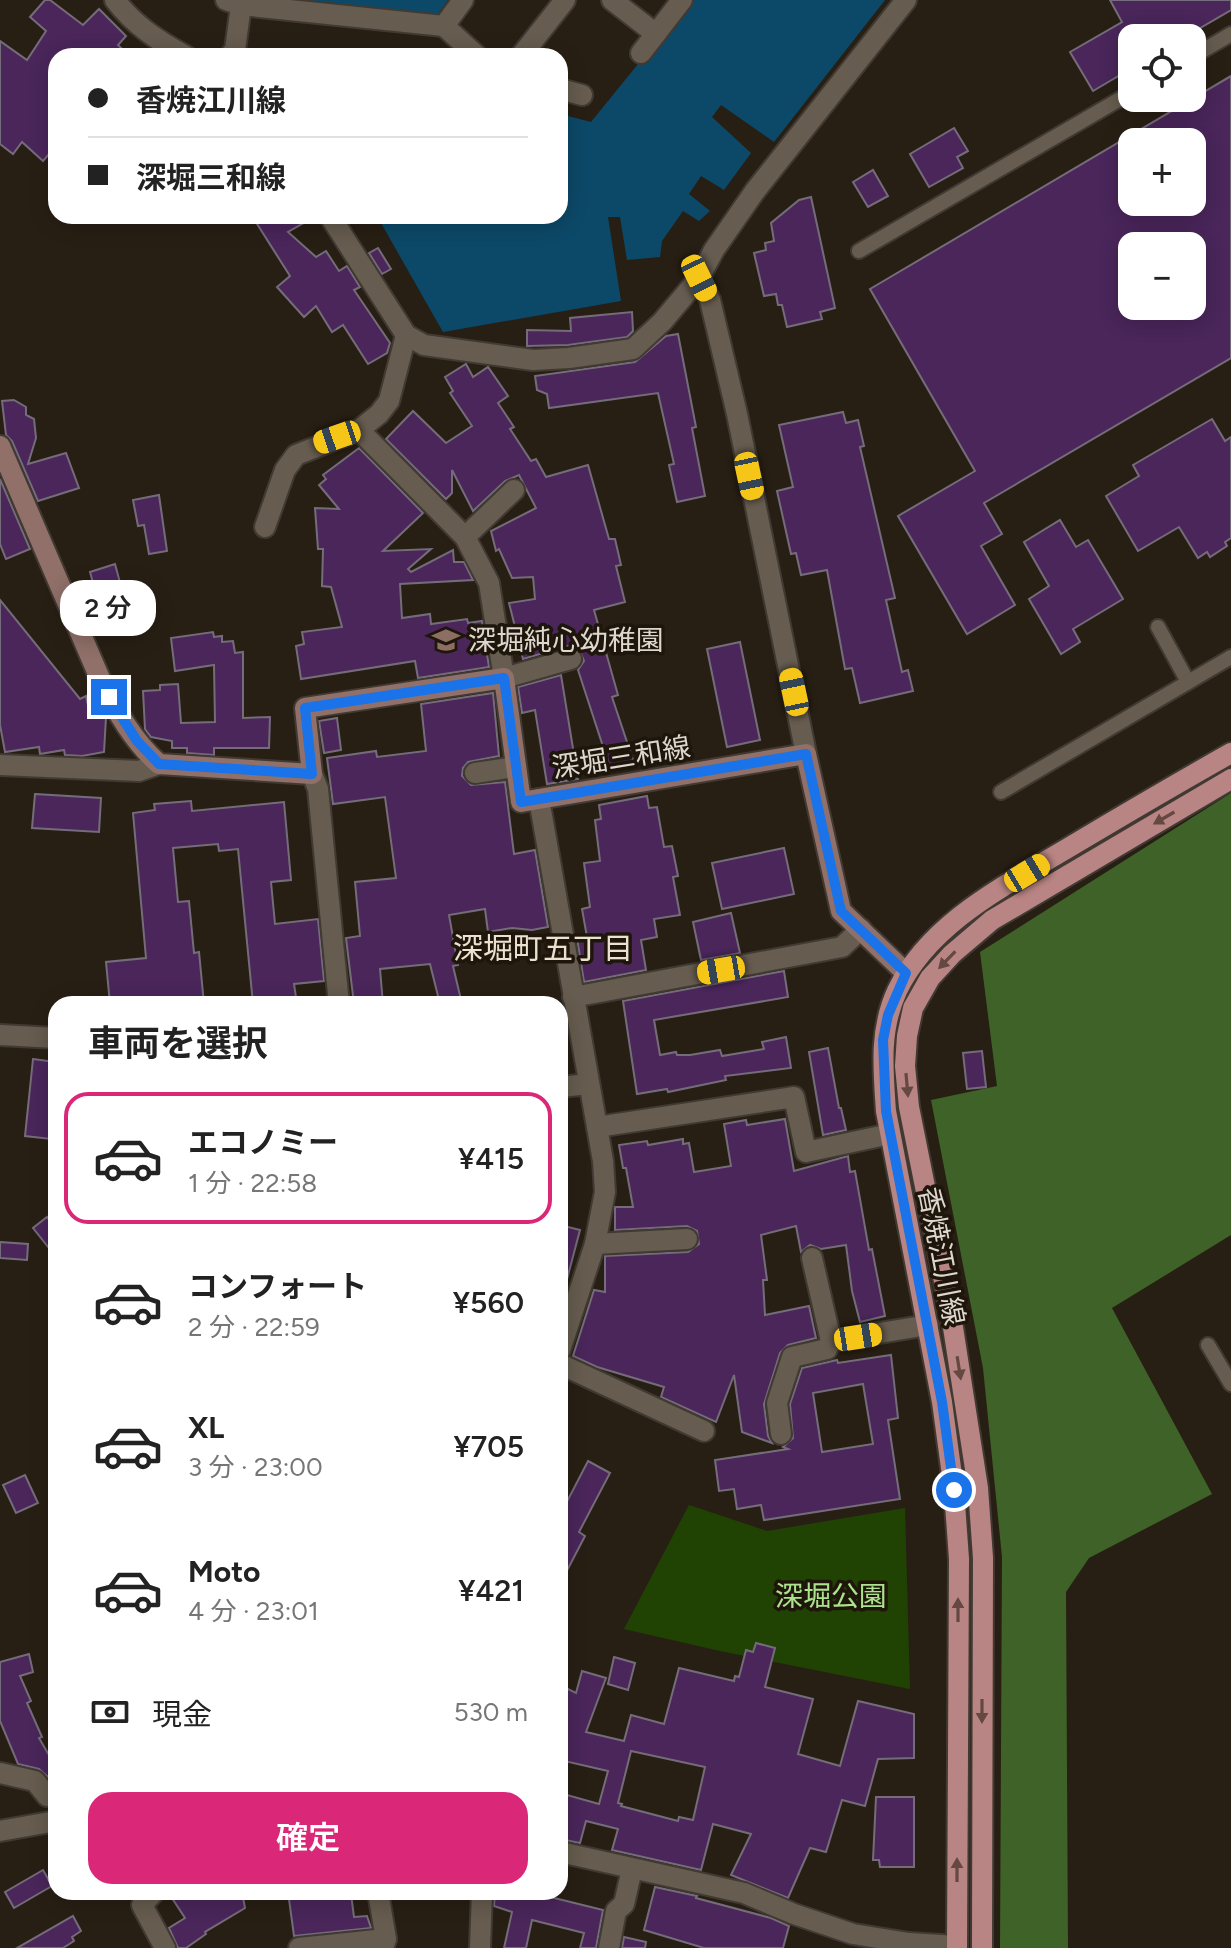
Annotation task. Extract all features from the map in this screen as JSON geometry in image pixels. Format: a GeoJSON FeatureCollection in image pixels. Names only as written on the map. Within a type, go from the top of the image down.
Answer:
{"type":"FeatureCollection","features":[{"type":"Feature","properties":{"kind":"main road"},"geometry":{"type":"LineString","coordinates":[[0,446],[101,681],[124,722],[148,755],[159,764],[312,774],[305,708],[504,678]]}},
{"type":"Feature","properties":{"kind":"main road","name":"深堀三和線"},"geometry":{"type":"LineString","coordinates":[[504,678],[521,802],[800,755]]}},
{"type":"Feature","properties":{"kind":"main road","name":"香焼江川線"},"geometry":{"type":"LineString","coordinates":[[957,1947],[959,1559],[954,1490],[944,1417],[920,1327],[890,1134],[882,1063],[888,1015],[906,973],[935,939],[980,901],[1231,753]]}},
{"type":"Feature","properties":{"kind":"main road"},"geometry":{"type":"LineString","coordinates":[[800,755],[841,911],[906,973]]}},
{"type":"Feature","properties":{"kind":"main road","name":"香焼江川線"},"geometry":{"type":"LineString","coordinates":[[982,1948],[983,1558],[978,1488],[952,1321],[909,1107],[905,1066],[907,1036],[913,1008],[930,978],[952,954],[992,920],[1231,779]]}},
{"type":"Feature","properties":{"kind":"street"},"geometry":{"type":"LineString","coordinates":[[115,0],[128,16],[172,48]]}},
{"type":"Feature","properties":{"kind":"street"},"geometry":{"type":"LineString","coordinates":[[444,26],[463,0]]}},
{"type":"Feature","properties":{"kind":"street"},"geometry":{"type":"LineString","coordinates":[[527,48],[565,0]]}},
{"type":"Feature","properties":{"kind":"street"},"geometry":{"type":"LineString","coordinates":[[612,0],[656,34]]}},
{"type":"Feature","properties":{"kind":"street"},"geometry":{"type":"LineString","coordinates":[[641,53],[682,0]]}},
{"type":"Feature","properties":{"kind":"street"},"geometry":{"type":"LineString","coordinates":[[335,224],[406,335],[424,345],[533,360],[633,349],[685,296],[755,191],[906,0]]}},
{"type":"Feature","properties":{"kind":"street"},"geometry":{"type":"LineString","coordinates":[[235,48],[234,3],[444,26],[468,48]]}},
{"type":"Feature","properties":{"kind":"street"},"geometry":{"type":"LineString","coordinates":[[568,91],[582,95]]}},
{"type":"Feature","properties":{"kind":"street"},"geometry":{"type":"LineString","coordinates":[[699,278],[710,300],[737,414],[800,755]]}},
{"type":"Feature","properties":{"kind":"street"},"geometry":{"type":"LineString","coordinates":[[265,527],[285,470],[296,455],[359,430],[389,401],[406,335]]}},
{"type":"Feature","properties":{"kind":"street"},"geometry":{"type":"LineString","coordinates":[[359,430],[465,537],[489,583],[504,678],[571,659]]}},
{"type":"Feature","properties":{"kind":"street"},"geometry":{"type":"LineString","coordinates":[[465,537],[514,490]]}},
{"type":"Feature","properties":{"kind":"street"},"geometry":{"type":"LineString","coordinates":[[0,765],[139,771],[159,764]]}},
{"type":"Feature","properties":{"kind":"street"},"geometry":{"type":"LineString","coordinates":[[475,773],[515,767]]}},
{"type":"Feature","properties":{"kind":"street"},"geometry":{"type":"LineString","coordinates":[[312,774],[318,789],[338,996]]}},
{"type":"Feature","properties":{"kind":"street"},"geometry":{"type":"LineString","coordinates":[[539,799],[597,1127],[605,1192],[595,1244],[568,1326]]}},
{"type":"Feature","properties":{"kind":"street"},"geometry":{"type":"LineString","coordinates":[[573,997],[842,947],[861,929]]}},
{"type":"Feature","properties":{"kind":"street"},"geometry":{"type":"LineString","coordinates":[[0,1035],[48,1038]]}},
{"type":"Feature","properties":{"kind":"street"},"geometry":{"type":"LineString","coordinates":[[568,1086],[589,1084]]}},
{"type":"Feature","properties":{"kind":"street"},"geometry":{"type":"LineString","coordinates":[[597,1127],[794,1097],[806,1152],[890,1134]]}},
{"type":"Feature","properties":{"kind":"street"},"geometry":{"type":"LineString","coordinates":[[595,1244],[687,1239]]}},
{"type":"Feature","properties":{"kind":"street"},"geometry":{"type":"LineString","coordinates":[[781,1434],[777,1403],[792,1357],[827,1349],[831,1341],[812,1258]]}},
{"type":"Feature","properties":{"kind":"street"},"geometry":{"type":"LineString","coordinates":[[831,1341],[920,1327]]}},
{"type":"Feature","properties":{"kind":"street"},"geometry":{"type":"LineString","coordinates":[[568,1368],[704,1431]]}},
{"type":"Feature","properties":{"kind":"street"},"geometry":{"type":"LineString","coordinates":[[0,1773],[35,1781],[48,1795]]}},
{"type":"Feature","properties":{"kind":"street"},"geometry":{"type":"LineString","coordinates":[[0,1831],[48,1822]]}},
{"type":"Feature","properties":{"kind":"street"},"geometry":{"type":"LineString","coordinates":[[568,1854],[744,1893],[853,1934],[909,1946],[957,1947]]}},
{"type":"Feature","properties":{"kind":"street"},"geometry":{"type":"LineString","coordinates":[[609,1948],[616,1911],[624,1904],[632,1869]]}},
{"type":"Feature","properties":{"kind":"street"},"geometry":{"type":"LineString","coordinates":[[147,1900],[142,1905],[165,1948]]}},
{"type":"Feature","properties":{"kind":"street"},"geometry":{"type":"LineString","coordinates":[[299,1948],[384,1944],[379,1900]]}},
{"type":"Feature","properties":{"kind":"street"},"geometry":{"type":"LineString","coordinates":[[480,1948],[482,1900]]}},
{"type":"Feature","properties":{"kind":"lane"},"geometry":{"type":"LineString","coordinates":[[1206,49],[1231,34]]}},
{"type":"Feature","properties":{"kind":"lane"},"geometry":{"type":"LineString","coordinates":[[859,251],[1118,100]]}},
{"type":"Feature","properties":{"kind":"lane"},"geometry":{"type":"LineString","coordinates":[[1158,627],[1188,682]]}},
{"type":"Feature","properties":{"kind":"lane"},"geometry":{"type":"LineString","coordinates":[[1001,792],[1231,657]]}},
{"type":"Feature","properties":{"kind":"lane"},"geometry":{"type":"LineString","coordinates":[[1208,1345],[1231,1384]]}},
{"type":"Feature","properties":{"kind":"green space"},"geometry":{"type":"Polygon","coordinates":[[[1231,793],[1231,1235],[1112,1308],[1212,1494],[1089,1558],[1066,1592],[1068,1948],[1000,1948],[1002,1557],[983,1368],[931,1100],[997,1086],[980,952],[1231,793]]]}},
{"type":"Feature","properties":{"kind":"green space","name":"深堀公園"},"geometry":{"type":"Polygon","coordinates":[[[689,1505],[767,1531],[905,1508],[910,1689],[624,1629],[689,1505]]]}},
{"type":"Feature","properties":{"kind":"water"},"geometry":{"type":"Polygon","coordinates":[[[271,0],[448,0],[435,18],[271,0]]]}},
{"type":"Feature","properties":{"kind":"water"},"geometry":{"type":"Polygon","coordinates":[[[690,0],[885,0],[774,142],[721,105],[712,117],[751,153],[724,190],[701,176],[689,194],[710,211],[699,221],[683,211],[662,241],[660,257],[627,260],[620,217],[608,217],[621,301],[443,332],[382,224],[568,224],[568,116],[591,122],[690,0]]]}},
{"type":"Feature","properties":{"kind":"building"},"geometry":{"type":"Polygon","coordinates":[[[45,0],[50,0],[83,25],[99,9],[126,36],[118,45],[121,48],[48,48],[48,155],[43,161],[22,142],[13,154],[0,144],[0,41],[27,60],[46,31],[30,17],[45,0]]]}},
{"type":"Feature","properties":{"kind":"building"},"geometry":{"type":"Polygon","coordinates":[[[1110,0],[1231,0],[1231,10],[1206,25],[1119,24],[1122,22],[1110,0]]]}},
{"type":"Feature","properties":{"kind":"building"},"geometry":{"type":"Polygon","coordinates":[[[1118,24],[1118,76],[1093,91],[1070,52],[1118,24]]]}},
{"type":"Feature","properties":{"kind":"building"},"geometry":{"type":"Polygon","coordinates":[[[1231,76],[1231,358],[984,503],[1002,534],[981,546],[1015,605],[967,634],[898,516],[975,471],[870,289],[1118,143],[1118,216],[1206,216],[1206,128],[1143,128],[1170,112],[1206,112],[1206,91],[1231,76]]]}},
{"type":"Feature","properties":{"kind":"building"},"geometry":{"type":"Polygon","coordinates":[[[954,128],[968,151],[957,157],[963,168],[929,187],[910,154],[954,128]]]}},
{"type":"Feature","properties":{"kind":"building"},"geometry":{"type":"Polygon","coordinates":[[[873,170],[888,196],[868,207],[853,182],[873,170]]]}},
{"type":"Feature","properties":{"kind":"building"},"geometry":{"type":"Polygon","coordinates":[[[811,197],[835,308],[820,312],[822,319],[787,327],[776,294],[764,296],[754,253],[766,250],[765,243],[774,241],[771,223],[799,200],[811,197]]]}},
{"type":"Feature","properties":{"kind":"building"},"geometry":{"type":"Polygon","coordinates":[[[257,224],[302,224],[288,232],[316,257],[326,251],[339,271],[347,266],[360,287],[354,290],[390,343],[387,353],[368,364],[343,325],[332,332],[316,306],[304,317],[277,287],[290,276],[257,224]]]}},
{"type":"Feature","properties":{"kind":"building"},"geometry":{"type":"Polygon","coordinates":[[[378,248],[391,269],[382,274],[369,253],[378,248]]]}},
{"type":"Feature","properties":{"kind":"building"},"geometry":{"type":"Polygon","coordinates":[[[632,312],[633,331],[627,337],[568,345],[527,346],[527,330],[571,331],[570,318],[632,312]]]}},
{"type":"Feature","properties":{"kind":"building"},"geometry":{"type":"Polygon","coordinates":[[[678,334],[696,427],[692,428],[705,496],[677,502],[669,465],[674,464],[658,393],[549,408],[547,394],[537,390],[535,376],[635,362],[666,336],[678,334]]]}},
{"type":"Feature","properties":{"kind":"building"},"geometry":{"type":"Polygon","coordinates":[[[466,364],[473,377],[488,367],[508,396],[498,403],[514,427],[510,429],[531,461],[536,459],[546,477],[588,465],[609,539],[615,539],[621,565],[616,566],[625,602],[594,610],[618,695],[612,697],[634,763],[611,771],[578,670],[584,661],[579,649],[567,646],[523,659],[509,603],[535,599],[533,577],[512,578],[499,549],[496,551],[491,531],[536,508],[519,475],[505,481],[473,511],[452,470],[452,493],[446,499],[386,439],[413,411],[446,443],[472,426],[450,393],[453,391],[445,377],[466,364]]]}},
{"type":"Feature","properties":{"kind":"building"},"geometry":{"type":"Polygon","coordinates":[[[14,400],[26,407],[26,415],[34,419],[36,438],[28,464],[66,453],[79,488],[38,501],[12,441],[6,435],[2,401],[14,400]]]}},
{"type":"Feature","properties":{"kind":"building"},"geometry":{"type":"Polygon","coordinates":[[[843,412],[846,423],[858,420],[864,446],[860,447],[895,598],[886,600],[902,672],[908,670],[913,691],[860,703],[852,668],[845,669],[827,570],[801,575],[796,553],[791,554],[777,491],[793,487],[779,425],[843,412]]]}},
{"type":"Feature","properties":{"kind":"building"},"geometry":{"type":"Polygon","coordinates":[[[1212,419],[1225,441],[1231,437],[1231,538],[1225,542],[1227,546],[1210,557],[1207,552],[1198,558],[1179,527],[1138,551],[1106,496],[1139,476],[1133,465],[1212,419]]]}},
{"type":"Feature","properties":{"kind":"building"},"geometry":{"type":"Polygon","coordinates":[[[359,448],[423,513],[383,551],[431,549],[408,569],[411,572],[453,550],[454,562],[464,562],[473,580],[400,584],[402,618],[430,614],[431,624],[467,619],[468,623],[482,621],[489,667],[418,678],[415,661],[301,679],[296,646],[304,644],[302,632],[342,627],[331,587],[322,586],[323,549],[318,549],[315,508],[339,509],[319,485],[326,479],[323,475],[359,448]]]}},
{"type":"Feature","properties":{"kind":"building"},"geometry":{"type":"Polygon","coordinates":[[[0,479],[30,549],[6,559],[0,544],[0,479]]]}},
{"type":"Feature","properties":{"kind":"building"},"geometry":{"type":"Polygon","coordinates":[[[159,495],[167,551],[149,554],[144,525],[138,526],[133,500],[159,495]]]}},
{"type":"Feature","properties":{"kind":"building"},"geometry":{"type":"Polygon","coordinates":[[[1060,520],[1076,547],[1088,540],[1123,599],[1073,629],[1080,642],[1061,654],[1029,599],[1049,586],[1024,542],[1060,520]]]}},
{"type":"Feature","properties":{"kind":"building"},"geometry":{"type":"Polygon","coordinates":[[[115,564],[125,601],[100,608],[90,572],[115,564]]]}},
{"type":"Feature","properties":{"kind":"building"},"geometry":{"type":"Polygon","coordinates":[[[0,600],[80,699],[86,696],[89,710],[101,708],[106,717],[104,752],[82,756],[65,755],[64,750],[40,754],[39,747],[5,752],[0,725],[0,600]]]}},
{"type":"Feature","properties":{"kind":"building"},"geometry":{"type":"Polygon","coordinates":[[[213,632],[214,637],[222,636],[222,642],[233,641],[235,653],[243,652],[243,718],[270,717],[269,748],[214,748],[214,755],[187,753],[187,748],[172,748],[172,741],[151,737],[145,729],[143,691],[160,690],[160,685],[178,684],[181,723],[215,722],[214,665],[175,671],[171,638],[213,632]]]}},
{"type":"Feature","properties":{"kind":"building"},"geometry":{"type":"Polygon","coordinates":[[[740,642],[760,740],[727,747],[707,649],[740,642]]]}},
{"type":"Feature","properties":{"kind":"building"},"geometry":{"type":"Polygon","coordinates":[[[561,675],[578,779],[547,784],[535,710],[522,713],[518,687],[561,675]]]}},
{"type":"Feature","properties":{"kind":"building"},"geometry":{"type":"Polygon","coordinates":[[[493,693],[499,756],[468,762],[462,776],[471,785],[505,782],[514,854],[535,850],[548,927],[488,932],[485,909],[449,915],[458,965],[453,966],[460,996],[438,996],[430,964],[380,969],[382,996],[353,996],[346,938],[360,936],[355,882],[396,878],[385,797],[333,804],[327,758],[376,751],[377,757],[426,751],[421,704],[493,693]]]}},
{"type":"Feature","properties":{"kind":"building"},"geometry":{"type":"Polygon","coordinates":[[[337,718],[341,750],[324,753],[319,721],[337,718]]]}},
{"type":"Feature","properties":{"kind":"building"},"geometry":{"type":"Polygon","coordinates":[[[35,794],[101,798],[99,832],[32,828],[35,794]]]}},
{"type":"Feature","properties":{"kind":"building"},"geometry":{"type":"Polygon","coordinates":[[[647,796],[649,808],[657,807],[664,847],[672,846],[678,876],[673,877],[680,915],[654,919],[657,937],[641,940],[646,970],[584,982],[577,938],[587,937],[582,909],[590,907],[584,863],[600,861],[595,820],[601,819],[599,805],[647,796]]]}},
{"type":"Feature","properties":{"kind":"building"},"geometry":{"type":"Polygon","coordinates":[[[191,801],[192,811],[284,802],[291,880],[271,882],[275,924],[318,919],[324,981],[294,984],[296,996],[252,996],[238,849],[219,851],[218,844],[173,848],[178,902],[189,901],[194,953],[199,952],[203,996],[109,996],[106,962],[146,958],[133,813],[155,810],[154,804],[191,801]]]}},
{"type":"Feature","properties":{"kind":"building"},"geometry":{"type":"Polygon","coordinates":[[[784,848],[794,894],[722,909],[712,863],[784,848]]]}},
{"type":"Feature","properties":{"kind":"building"},"geometry":{"type":"Polygon","coordinates":[[[731,913],[740,953],[701,960],[693,922],[731,913]]]}},
{"type":"Feature","properties":{"kind":"building"},"geometry":{"type":"Polygon","coordinates":[[[784,971],[788,997],[654,1020],[660,1055],[676,1052],[677,1055],[690,1055],[720,1050],[722,1056],[764,1049],[762,1042],[786,1037],[791,1068],[725,1076],[726,1080],[668,1092],[667,1089],[637,1094],[623,1001],[784,971]]]}},
{"type":"Feature","properties":{"kind":"building"},"geometry":{"type":"Polygon","coordinates":[[[828,1048],[846,1130],[823,1135],[809,1052],[828,1048]]]}},
{"type":"Feature","properties":{"kind":"building"},"geometry":{"type":"Polygon","coordinates":[[[982,1051],[986,1087],[967,1089],[963,1053],[982,1051]]]}},
{"type":"Feature","properties":{"kind":"building"},"geometry":{"type":"Polygon","coordinates":[[[33,1059],[48,1061],[48,1139],[25,1136],[33,1059]]]}},
{"type":"Feature","properties":{"kind":"building"},"geometry":{"type":"Polygon","coordinates":[[[785,1119],[794,1171],[848,1156],[850,1172],[855,1171],[885,1316],[860,1322],[846,1245],[821,1249],[810,1245],[801,1252],[796,1226],[761,1235],[767,1280],[763,1280],[765,1315],[809,1306],[816,1338],[788,1345],[780,1353],[764,1404],[768,1436],[772,1443],[742,1432],[734,1375],[716,1422],[661,1397],[664,1387],[597,1367],[573,1356],[594,1290],[605,1292],[605,1256],[688,1252],[699,1244],[697,1231],[687,1226],[615,1230],[615,1207],[633,1207],[619,1145],[647,1141],[648,1145],[683,1139],[683,1144],[689,1143],[694,1172],[731,1166],[724,1124],[746,1120],[747,1125],[785,1119]]]}},
{"type":"Feature","properties":{"kind":"building"},"geometry":{"type":"Polygon","coordinates":[[[48,1218],[48,1247],[33,1228],[48,1218]]]}},
{"type":"Feature","properties":{"kind":"building"},"geometry":{"type":"Polygon","coordinates":[[[568,1227],[580,1230],[568,1275],[568,1227]]]}},
{"type":"Feature","properties":{"kind":"building"},"geometry":{"type":"Polygon","coordinates":[[[0,1242],[28,1244],[27,1260],[0,1258],[0,1242]]]}},
{"type":"Feature","properties":{"kind":"building"},"geometry":{"type":"Polygon","coordinates":[[[891,1355],[898,1418],[888,1420],[900,1499],[764,1520],[761,1505],[737,1509],[734,1489],[719,1491],[715,1460],[788,1449],[783,1447],[793,1438],[790,1404],[802,1368],[837,1360],[838,1363],[891,1355]],[[863,1384],[813,1393],[822,1452],[873,1444],[863,1384]]]}},
{"type":"Feature","properties":{"kind":"building"},"geometry":{"type":"Polygon","coordinates":[[[588,1461],[610,1473],[579,1532],[585,1536],[568,1569],[568,1500],[588,1461]]]}},
{"type":"Feature","properties":{"kind":"building"},"geometry":{"type":"Polygon","coordinates":[[[25,1475],[38,1503],[16,1513],[3,1485],[25,1475]]]}},
{"type":"Feature","properties":{"kind":"building"},"geometry":{"type":"Polygon","coordinates":[[[756,1643],[775,1648],[765,1687],[813,1699],[798,1754],[840,1766],[858,1701],[914,1714],[914,1758],[878,1759],[865,1806],[842,1800],[826,1852],[810,1848],[788,1898],[731,1875],[751,1834],[713,1824],[701,1870],[612,1850],[618,1829],[586,1821],[580,1843],[568,1841],[568,1795],[599,1804],[608,1771],[568,1762],[568,1689],[576,1693],[582,1671],[606,1678],[586,1732],[624,1741],[631,1715],[664,1724],[679,1668],[734,1681],[735,1676],[739,1677],[746,1650],[753,1652],[756,1643]],[[631,1751],[618,1803],[678,1821],[679,1817],[693,1820],[705,1767],[631,1751]]]}},
{"type":"Feature","properties":{"kind":"building"},"geometry":{"type":"Polygon","coordinates":[[[29,1654],[33,1672],[20,1676],[31,1701],[27,1703],[42,1737],[39,1738],[48,1753],[48,1777],[39,1769],[18,1764],[0,1721],[0,1662],[29,1654]]]}},
{"type":"Feature","properties":{"kind":"building"},"geometry":{"type":"Polygon","coordinates":[[[614,1657],[635,1663],[628,1690],[608,1684],[614,1657]]]}},
{"type":"Feature","properties":{"kind":"building"},"geometry":{"type":"Polygon","coordinates":[[[876,1797],[914,1797],[914,1867],[880,1867],[879,1860],[873,1860],[876,1797]]]}},
{"type":"Feature","properties":{"kind":"building"},"geometry":{"type":"Polygon","coordinates":[[[43,1870],[48,1879],[48,1888],[14,1908],[5,1892],[43,1870]]]}},
{"type":"Feature","properties":{"kind":"building"},"geometry":{"type":"Polygon","coordinates":[[[655,1887],[697,1896],[789,1926],[783,1948],[704,1948],[644,1930],[655,1887]]]}},
{"type":"Feature","properties":{"kind":"building"},"geometry":{"type":"Polygon","coordinates":[[[173,1900],[244,1900],[245,1908],[205,1932],[186,1948],[178,1948],[169,1928],[185,1918],[173,1900]]]}},
{"type":"Feature","properties":{"kind":"building"},"geometry":{"type":"Polygon","coordinates":[[[289,1900],[352,1900],[354,1917],[367,1916],[371,1928],[294,1936],[289,1900]]]}},
{"type":"Feature","properties":{"kind":"building"},"geometry":{"type":"Polygon","coordinates":[[[494,1900],[562,1900],[603,1910],[596,1948],[580,1948],[584,1933],[532,1920],[526,1948],[504,1948],[512,1912],[494,1906],[494,1900]]]}},
{"type":"Feature","properties":{"kind":"building"},"geometry":{"type":"Polygon","coordinates":[[[73,1916],[81,1931],[72,1937],[74,1941],[63,1948],[17,1948],[73,1916]]]}},
{"type":"Feature","properties":{"kind":"building"},"geometry":{"type":"Polygon","coordinates":[[[624,1937],[646,1942],[645,1948],[622,1948],[624,1937]]]}},
{"type":"Feature","properties":{"kind":"place","name":"深堀純心幼稚園"},"geometry":{"type":"Point","coordinates":[446,640]}},
{"type":"Feature","properties":{"kind":"district","name":"深堀町五丁目"},"geometry":{"type":"Point","coordinates":[543,948]}},
{"type":"Feature","properties":{"kind":"route"},"geometry":{"type":"LineString","coordinates":[[109,697],[137,741],[159,764],[312,774],[305,708],[504,678],[521,802],[806,754],[841,911],[906,973],[888,1015],[883,1040],[886,1111],[942,1402],[954,1490]]}}]}
